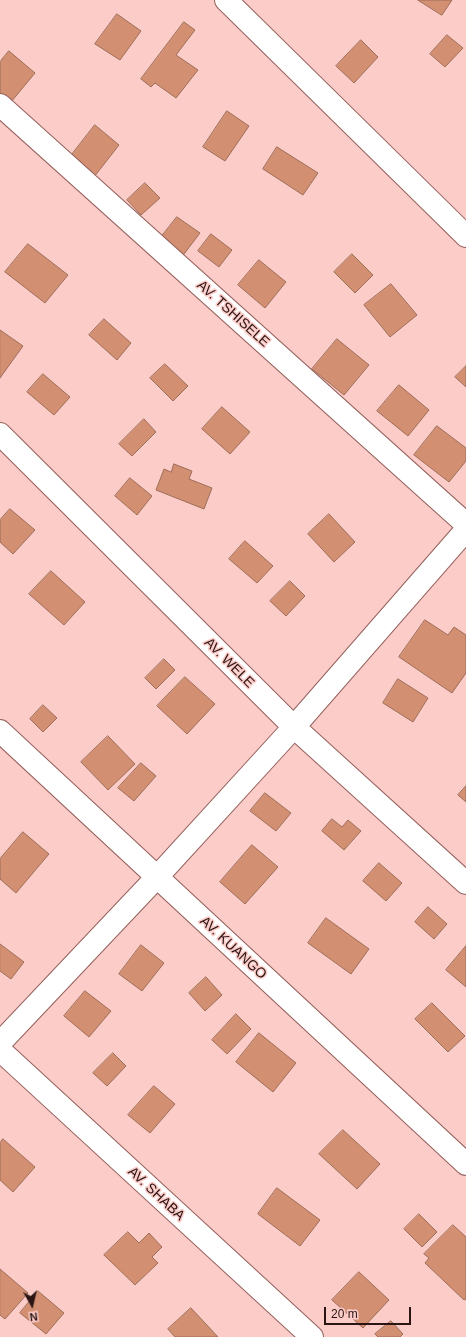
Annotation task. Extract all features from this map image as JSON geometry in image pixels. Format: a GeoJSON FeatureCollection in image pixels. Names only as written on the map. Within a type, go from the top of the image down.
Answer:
{"type":"FeatureCollection","features":[{"type":"Feature","properties":{"kind":"street"},"geometry":{"type":"LineString","coordinates":[[226,0],[466,236]]}},
{"type":"Feature","properties":{"kind":"street","name":"AV. TSHISELE"},"geometry":{"type":"LineString","coordinates":[[0,105],[466,524]]}},
{"type":"Feature","properties":{"kind":"street","name":"AV. WELE"},"geometry":{"type":"LineString","coordinates":[[0,434],[294,727],[466,884]]}},
{"type":"Feature","properties":{"kind":"street"},"geometry":{"type":"LineString","coordinates":[[0,1043],[157,877],[294,727],[466,530]]}},
{"type":"Feature","properties":{"kind":"street","name":"AV. KUANGO"},"geometry":{"type":"LineString","coordinates":[[0,731],[466,1164]]}},
{"type":"Feature","properties":{"kind":"street","name":"AV. SHABA"},"geometry":{"type":"LineString","coordinates":[[0,1050],[312,1337]]}},
{"type":"Feature","properties":{"kind":"building"},"geometry":{"type":"Polygon","coordinates":[[[418,0],[452,0],[442,15],[418,0]]]}},
{"type":"Feature","properties":{"kind":"building"},"geometry":{"type":"Polygon","coordinates":[[[117,14],[141,31],[120,60],[95,44],[117,14]]]}},
{"type":"Feature","properties":{"kind":"building"},"geometry":{"type":"Polygon","coordinates":[[[184,22],[195,30],[176,55],[198,70],[176,98],[155,83],[151,87],[141,79],[184,22]]]}},
{"type":"Feature","properties":{"kind":"building"},"geometry":{"type":"Polygon","coordinates":[[[447,35],[463,48],[445,67],[430,54],[447,35]]]}},
{"type":"Feature","properties":{"kind":"building"},"geometry":{"type":"Polygon","coordinates":[[[361,40],[378,57],[354,83],[336,66],[361,40]]]}},
{"type":"Feature","properties":{"kind":"building"},"geometry":{"type":"Polygon","coordinates":[[[9,51],[35,73],[11,102],[0,93],[0,62],[9,51]]]}},
{"type":"Feature","properties":{"kind":"building"},"geometry":{"type":"Polygon","coordinates":[[[227,111],[249,126],[225,161],[203,147],[227,111]]]}},
{"type":"Feature","properties":{"kind":"building"},"geometry":{"type":"Polygon","coordinates":[[[95,125],[119,145],[94,177],[70,157],[95,125]]]}},
{"type":"Feature","properties":{"kind":"building"},"geometry":{"type":"Polygon","coordinates":[[[277,147],[318,173],[303,195],[263,169],[277,147]]]}},
{"type":"Feature","properties":{"kind":"building"},"geometry":{"type":"Polygon","coordinates":[[[145,183],[160,198],[141,215],[127,200],[145,183]]]}},
{"type":"Feature","properties":{"kind":"building"},"geometry":{"type":"Polygon","coordinates":[[[177,217],[200,233],[181,258],[158,241],[177,217]]]}},
{"type":"Feature","properties":{"kind":"building"},"geometry":{"type":"Polygon","coordinates":[[[211,234],[232,250],[219,267],[198,251],[211,234]]]}},
{"type":"Feature","properties":{"kind":"building"},"geometry":{"type":"Polygon","coordinates":[[[28,244],[68,275],[45,303],[5,272],[28,244]]]}},
{"type":"Feature","properties":{"kind":"building"},"geometry":{"type":"Polygon","coordinates":[[[352,254],[373,275],[355,293],[334,272],[352,254]]]}},
{"type":"Feature","properties":{"kind":"building"},"geometry":{"type":"Polygon","coordinates":[[[259,260],[286,282],[265,308],[238,285],[259,260]]]}},
{"type":"Feature","properties":{"kind":"building"},"geometry":{"type":"Polygon","coordinates":[[[391,284],[417,315],[390,337],[364,305],[391,284]]]}},
{"type":"Feature","properties":{"kind":"building"},"geometry":{"type":"Polygon","coordinates":[[[104,319],[131,343],[117,360],[89,335],[104,319]]]}},
{"type":"Feature","properties":{"kind":"building"},"geometry":{"type":"Polygon","coordinates":[[[0,330],[23,346],[0,378],[0,330]]]}},
{"type":"Feature","properties":{"kind":"building"},"geometry":{"type":"Polygon","coordinates":[[[337,339],[369,365],[344,395],[312,369],[337,339]]]}},
{"type":"Feature","properties":{"kind":"building"},"geometry":{"type":"Polygon","coordinates":[[[165,364],[188,386],[173,401],[150,378],[165,364]]]}},
{"type":"Feature","properties":{"kind":"building"},"geometry":{"type":"Polygon","coordinates":[[[466,366],[466,387],[455,377],[466,366]]]}},
{"type":"Feature","properties":{"kind":"building"},"geometry":{"type":"Polygon","coordinates":[[[43,374],[70,397],[54,415],[27,392],[43,374]]]}},
{"type":"Feature","properties":{"kind":"building"},"geometry":{"type":"Polygon","coordinates":[[[399,385],[429,410],[408,436],[377,411],[399,385]]]}},
{"type":"Feature","properties":{"kind":"building"},"geometry":{"type":"Polygon","coordinates":[[[222,407],[250,432],[230,454],[202,429],[222,407]]]}},
{"type":"Feature","properties":{"kind":"building"},"geometry":{"type":"Polygon","coordinates":[[[144,419],[156,432],[132,456],[119,444],[144,419]]]}},
{"type":"Feature","properties":{"kind":"building"},"geometry":{"type":"Polygon","coordinates":[[[437,426],[466,448],[466,461],[449,482],[414,455],[437,426]]]}},
{"type":"Feature","properties":{"kind":"building"},"geometry":{"type":"Polygon","coordinates":[[[174,464],[192,471],[189,479],[212,488],[204,509],[156,490],[164,469],[171,472],[174,464]]]}},
{"type":"Feature","properties":{"kind":"building"},"geometry":{"type":"Polygon","coordinates":[[[130,478],[152,496],[137,515],[115,496],[130,478]]]}},
{"type":"Feature","properties":{"kind":"building"},"geometry":{"type":"Polygon","coordinates":[[[10,509],[35,530],[13,554],[0,542],[0,520],[10,509]]]}},
{"type":"Feature","properties":{"kind":"building"},"geometry":{"type":"Polygon","coordinates":[[[329,514],[355,542],[334,562],[308,534],[329,514]]]}},
{"type":"Feature","properties":{"kind":"building"},"geometry":{"type":"Polygon","coordinates":[[[245,541],[273,566],[257,583],[229,559],[245,541]]]}},
{"type":"Feature","properties":{"kind":"building"},"geometry":{"type":"Polygon","coordinates":[[[51,571],[85,602],[64,625],[29,594],[51,571]]]}},
{"type":"Feature","properties":{"kind":"building"},"geometry":{"type":"Polygon","coordinates":[[[290,581],[305,596],[286,616],[270,601],[290,581]]]}},
{"type":"Feature","properties":{"kind":"building"},"geometry":{"type":"Polygon","coordinates":[[[425,620],[448,635],[454,627],[466,635],[466,673],[452,693],[399,657],[425,620]]]}},
{"type":"Feature","properties":{"kind":"building"},"geometry":{"type":"Polygon","coordinates":[[[164,659],[175,670],[156,689],[145,678],[164,659]]]}},
{"type":"Feature","properties":{"kind":"building"},"geometry":{"type":"Polygon","coordinates":[[[185,677],[215,704],[187,734],[157,706],[185,677]]]}},
{"type":"Feature","properties":{"kind":"building"},"geometry":{"type":"Polygon","coordinates":[[[398,679],[428,698],[413,722],[383,703],[398,679]]]}},
{"type":"Feature","properties":{"kind":"building"},"geometry":{"type":"Polygon","coordinates":[[[43,705],[57,718],[43,732],[30,719],[43,705]]]}},
{"type":"Feature","properties":{"kind":"building"},"geometry":{"type":"Polygon","coordinates":[[[108,736],[135,764],[108,790],[81,762],[108,736]]]}},
{"type":"Feature","properties":{"kind":"building"},"geometry":{"type":"Polygon","coordinates":[[[141,763],[156,776],[134,801],[118,788],[141,763]]]}},
{"type":"Feature","properties":{"kind":"building"},"geometry":{"type":"Polygon","coordinates":[[[466,786],[466,802],[458,795],[466,786]]]}},
{"type":"Feature","properties":{"kind":"building"},"geometry":{"type":"Polygon","coordinates":[[[265,793],[291,813],[276,831],[250,811],[265,793]]]}},
{"type":"Feature","properties":{"kind":"building"},"geometry":{"type":"Polygon","coordinates":[[[332,819],[342,827],[348,820],[361,831],[344,850],[322,831],[332,819]]]}},
{"type":"Feature","properties":{"kind":"building"},"geometry":{"type":"Polygon","coordinates":[[[23,832],[49,854],[16,893],[0,879],[0,859],[23,832]]]}},
{"type":"Feature","properties":{"kind":"building"},"geometry":{"type":"Polygon","coordinates":[[[252,845],[278,867],[245,904],[220,882],[252,845]]]}},
{"type":"Feature","properties":{"kind":"building"},"geometry":{"type":"Polygon","coordinates":[[[379,863],[402,883],[386,901],[363,881],[379,863]]]}},
{"type":"Feature","properties":{"kind":"building"},"geometry":{"type":"Polygon","coordinates":[[[428,907],[447,924],[434,939],[415,922],[428,907]]]}},
{"type":"Feature","properties":{"kind":"building"},"geometry":{"type":"Polygon","coordinates":[[[326,918],[369,949],[351,974],[308,943],[326,918]]]}},
{"type":"Feature","properties":{"kind":"building"},"geometry":{"type":"Polygon","coordinates":[[[0,944],[24,962],[11,979],[0,971],[0,944]]]}},
{"type":"Feature","properties":{"kind":"building"},"geometry":{"type":"Polygon","coordinates":[[[141,945],[164,963],[142,991],[119,974],[141,945]]]}},
{"type":"Feature","properties":{"kind":"building"},"geometry":{"type":"Polygon","coordinates":[[[466,946],[466,987],[446,970],[466,946]]]}},
{"type":"Feature","properties":{"kind":"building"},"geometry":{"type":"Polygon","coordinates":[[[206,977],[222,995],[205,1011],[189,993],[206,977]]]}},
{"type":"Feature","properties":{"kind":"building"},"geometry":{"type":"Polygon","coordinates":[[[85,991],[111,1011],[89,1037],[64,1016],[85,991]]]}},
{"type":"Feature","properties":{"kind":"building"},"geometry":{"type":"Polygon","coordinates":[[[432,1003],[465,1036],[448,1052],[415,1019],[432,1003]]]}},
{"type":"Feature","properties":{"kind":"building"},"geometry":{"type":"Polygon","coordinates":[[[236,1014],[251,1029],[227,1054],[212,1040],[236,1014]]]}},
{"type":"Feature","properties":{"kind":"building"},"geometry":{"type":"Polygon","coordinates":[[[259,1033],[296,1063],[273,1092],[236,1062],[259,1033]]]}},
{"type":"Feature","properties":{"kind":"building"},"geometry":{"type":"Polygon","coordinates":[[[113,1053],[126,1066],[107,1086],[93,1073],[113,1053]]]}},
{"type":"Feature","properties":{"kind":"building"},"geometry":{"type":"Polygon","coordinates":[[[154,1086],[175,1104],[150,1133],[128,1115],[154,1086]]]}},
{"type":"Feature","properties":{"kind":"building"},"geometry":{"type":"Polygon","coordinates":[[[343,1130],[380,1164],[357,1189],[319,1154],[343,1130]]]}},
{"type":"Feature","properties":{"kind":"building"},"geometry":{"type":"Polygon","coordinates":[[[3,1139],[35,1167],[13,1192],[0,1180],[0,1143],[3,1139]]]}},
{"type":"Feature","properties":{"kind":"building"},"geometry":{"type":"Polygon","coordinates":[[[277,1188],[320,1220],[300,1246],[258,1214],[277,1188]]]}},
{"type":"Feature","properties":{"kind":"building"},"geometry":{"type":"Polygon","coordinates":[[[419,1214],[437,1232],[422,1247],[404,1229],[419,1214]]]}},
{"type":"Feature","properties":{"kind":"building"},"geometry":{"type":"Polygon","coordinates":[[[453,1225],[466,1237],[466,1299],[464,1300],[425,1263],[429,1258],[424,1254],[453,1225]]]}},
{"type":"Feature","properties":{"kind":"building"},"geometry":{"type":"Polygon","coordinates":[[[128,1232],[139,1243],[149,1233],[162,1247],[152,1257],[158,1263],[135,1285],[104,1255],[128,1232]]]}},
{"type":"Feature","properties":{"kind":"building"},"geometry":{"type":"Polygon","coordinates":[[[0,1269],[28,1293],[5,1319],[0,1315],[0,1269]]]}},
{"type":"Feature","properties":{"kind":"building"},"geometry":{"type":"Polygon","coordinates":[[[359,1272],[389,1300],[363,1328],[332,1300],[359,1272]]]}},
{"type":"Feature","properties":{"kind":"building"},"geometry":{"type":"Polygon","coordinates":[[[38,1291],[64,1313],[46,1334],[20,1313],[38,1291]]]}},
{"type":"Feature","properties":{"kind":"building"},"geometry":{"type":"Polygon","coordinates":[[[191,1308],[218,1337],[175,1337],[168,1329],[191,1308]]]}},
{"type":"Feature","properties":{"kind":"building"},"geometry":{"type":"Polygon","coordinates":[[[391,1321],[403,1334],[400,1337],[378,1337],[375,1334],[391,1321]]]}}]}
